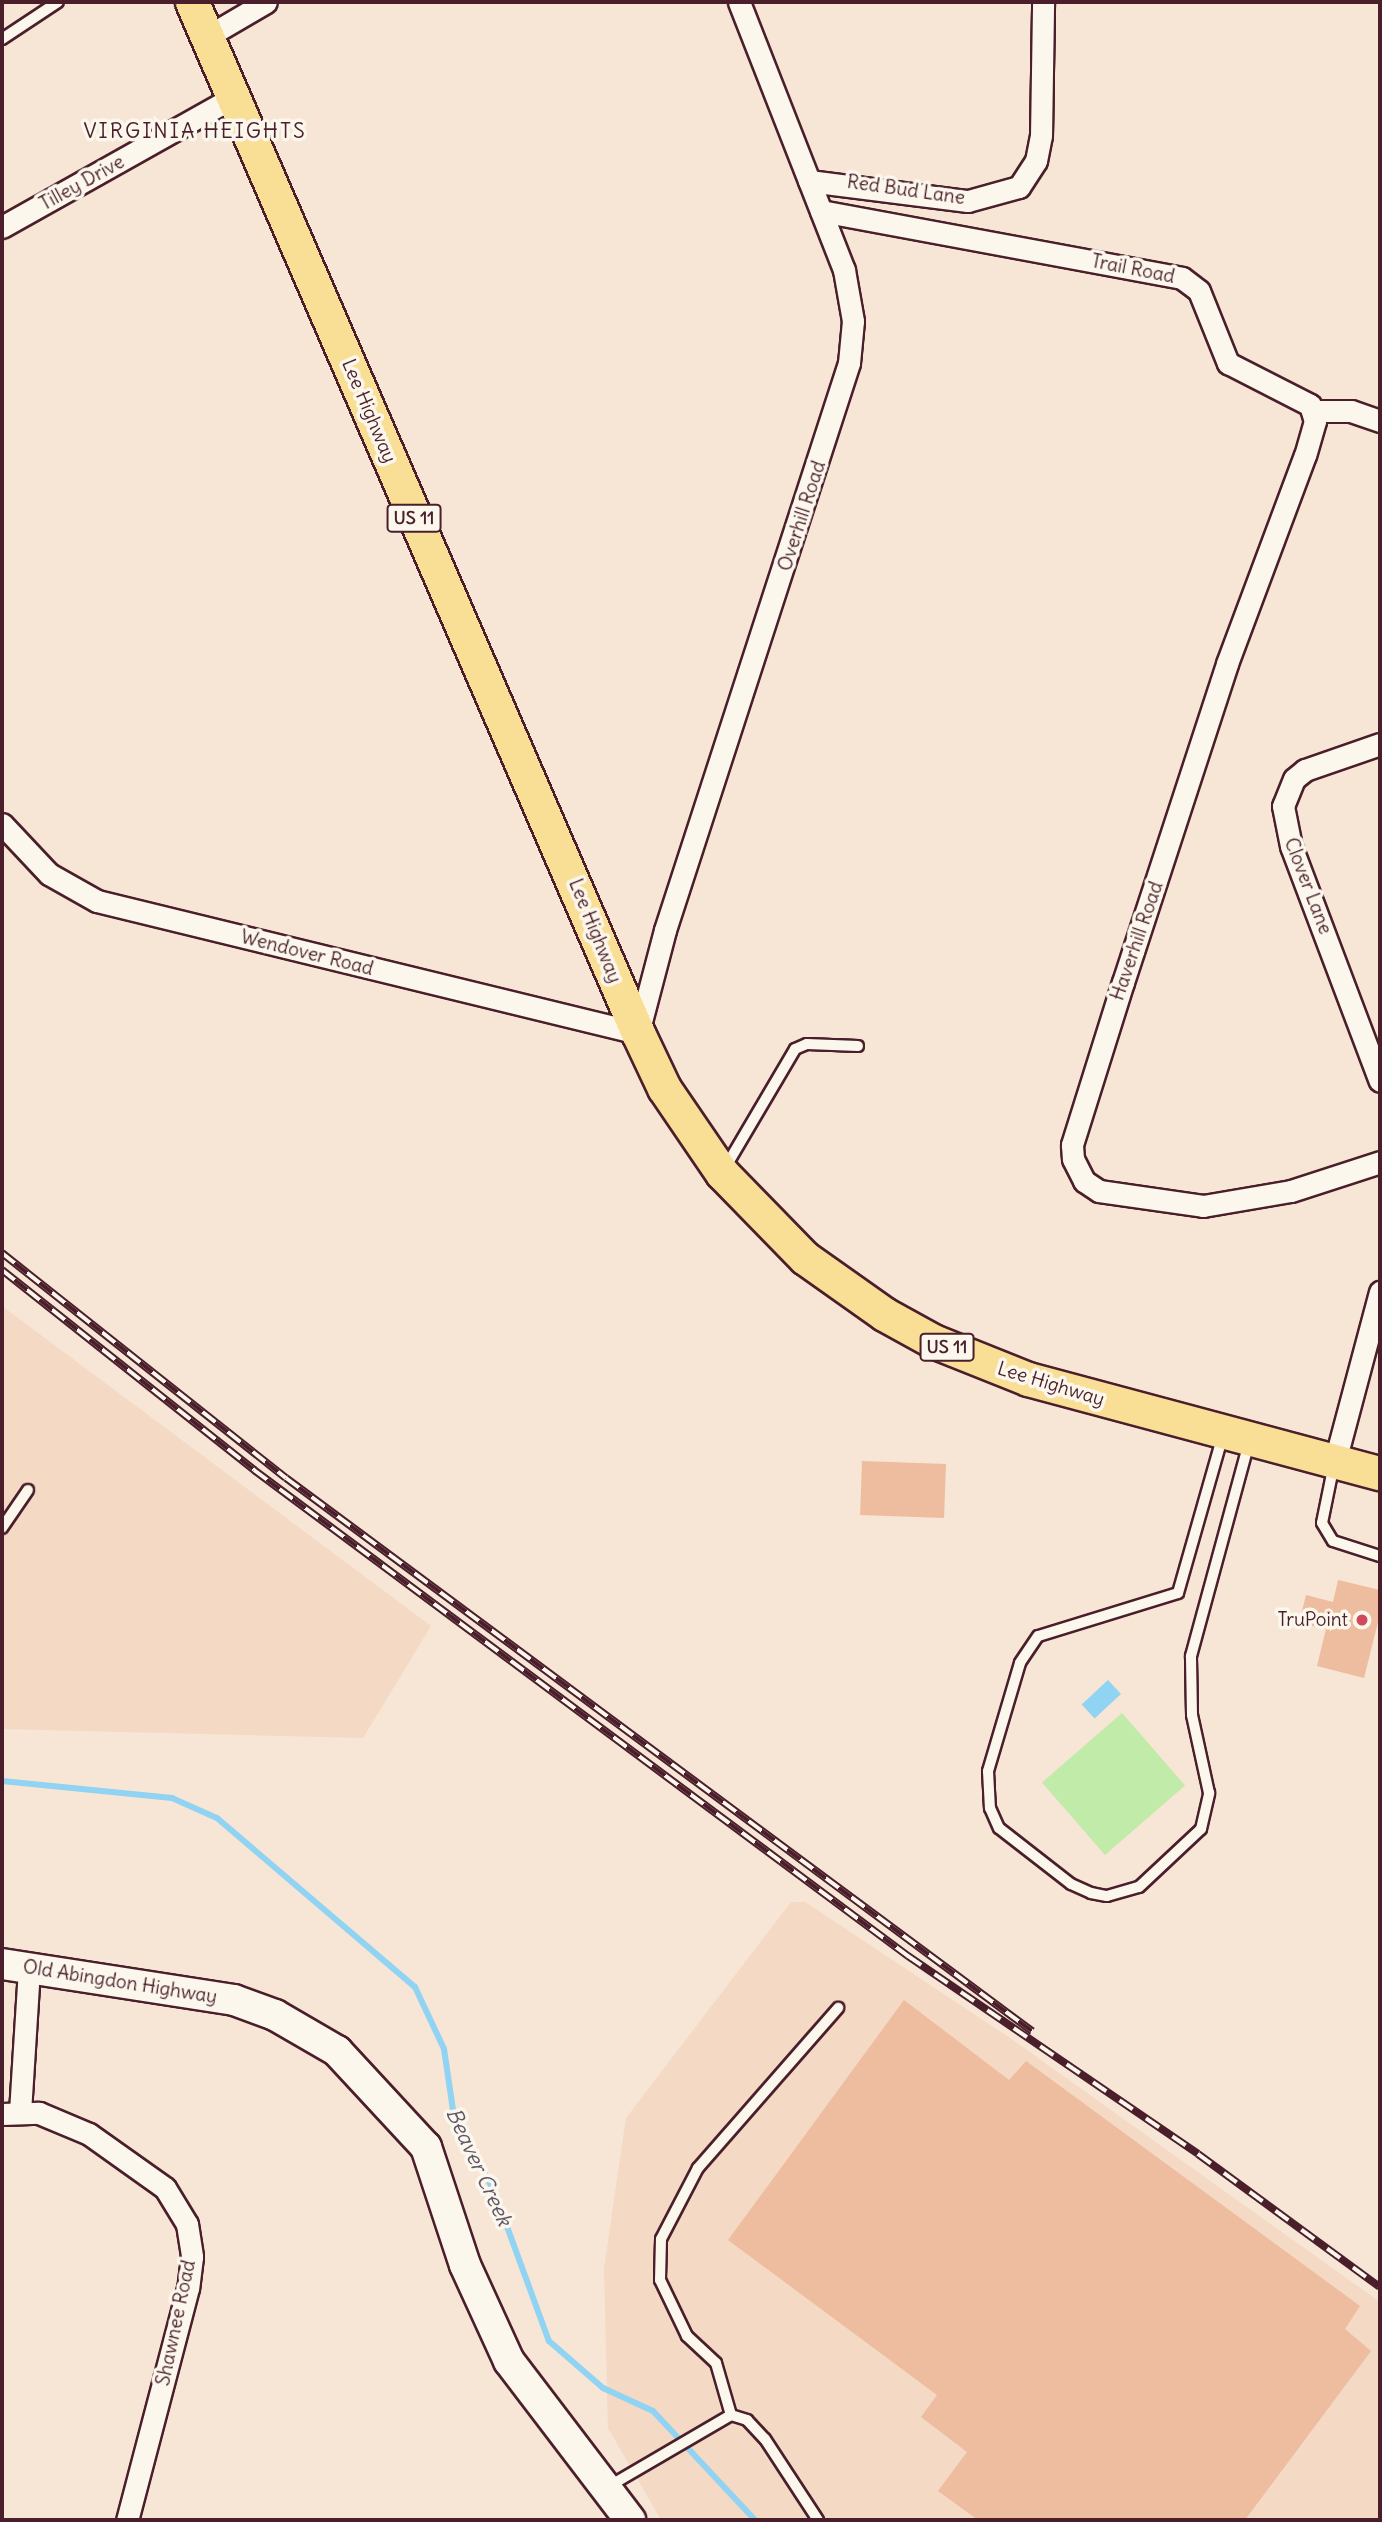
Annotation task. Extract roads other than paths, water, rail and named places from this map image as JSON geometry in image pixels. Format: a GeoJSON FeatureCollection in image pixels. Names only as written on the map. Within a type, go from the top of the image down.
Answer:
{"type":"FeatureCollection","features":[{"type":"Feature","properties":{"kind":"main road","name":"Lee Highway"},"geometry":{"type":"LineString","coordinates":[[192,2],[638,1033],[664,1088],[722,1173],[806,1258],[884,1314],[933,1341],[1028,1379],[1380,1473]]}},
{"type":"Feature","properties":{"kind":"street"},"geometry":{"type":"LineString","coordinates":[[208,36],[266,2]]}},
{"type":"Feature","properties":{"kind":"street","name":"Overhill Road"},"geometry":{"type":"LineString","coordinates":[[638,1033],[665,930],[849,363],[851,302],[821,211],[739,2]]}},
{"type":"Feature","properties":{"kind":"street","name":"Red Bud Lane"},"geometry":{"type":"LineString","coordinates":[[809,181],[968,201],[1019,187],[1036,161],[1041,136],[1043,2]]}},
{"type":"Feature","properties":{"kind":"street","name":"Tilley Drive"},"geometry":{"type":"LineString","coordinates":[[2,227],[234,97]]}},
{"type":"Feature","properties":{"kind":"street","name":"Trail Road"},"geometry":{"type":"LineString","coordinates":[[821,211],[1182,278],[1199,291],[1228,363],[1304,400],[1313,411]]}},
{"type":"Feature","properties":{"kind":"street"},"geometry":{"type":"LineString","coordinates":[[1313,411],[1351,411],[1380,421]]}},
{"type":"Feature","properties":{"kind":"street","name":"Haverhill Road"},"geometry":{"type":"LineString","coordinates":[[1313,411],[1305,456],[1227,664],[1123,982],[1072,1144],[1073,1159],[1084,1181],[1099,1191],[1194,1206],[1291,1191],[1380,1162]]}},
{"type":"Feature","properties":{"kind":"street","name":"Clover Lane"},"geometry":{"type":"LineString","coordinates":[[1380,744],[1305,769],[1294,779],[1283,806],[1291,846],[1380,1081]]}},
{"type":"Feature","properties":{"kind":"street","name":"Wendover Road"},"geometry":{"type":"LineString","coordinates":[[2,824],[49,874],[97,901],[638,1033]]}},
{"type":"Feature","properties":{"kind":"street"},"geometry":{"type":"LineString","coordinates":[[1335,1461],[1380,1292]]}},
{"type":"Feature","properties":{"kind":"street","name":"Shawnee Road"},"geometry":{"type":"LineString","coordinates":[[16,1966],[11,2113],[65,2121],[89,2134],[165,2188],[187,2224],[192,2241],[188,2288],[127,2520]]}},
{"type":"Feature","properties":{"kind":"street","name":"Old Abingdon Highway"},"geometry":{"type":"LineString","coordinates":[[16,1966],[234,2000],[307,2031],[344,2058],[426,2147],[485,2316],[529,2393],[630,2520]]}},
{"type":"Feature","properties":{"kind":"lane"},"geometry":{"type":"LineString","coordinates":[[2,39],[58,2]]}},
{"type":"Feature","properties":{"kind":"lane"},"geometry":{"type":"LineString","coordinates":[[722,1173],[795,1049],[807,1044],[858,1046]]}},
{"type":"Feature","properties":{"kind":"lane"},"geometry":{"type":"LineString","coordinates":[[1237,1436],[1191,1656],[1192,1715],[1209,1793],[1201,1829],[1139,1887],[1107,1896],[1091,1893],[1071,1884],[999,1828],[990,1808],[988,1771],[1020,1663],[1038,1636],[1178,1593],[1237,1436]]}},
{"type":"Feature","properties":{"kind":"lane"},"geometry":{"type":"LineString","coordinates":[[1335,1461],[1322,1523],[1333,1541],[1380,1556]]}},
{"type":"Feature","properties":{"kind":"lane"},"geometry":{"type":"LineString","coordinates":[[2,1528],[27,1490]]}},
{"type":"Feature","properties":{"kind":"lane"},"geometry":{"type":"LineString","coordinates":[[732,2415],[716,2363],[687,2336],[660,2280],[661,2239],[698,2168],[838,2008]]}},
{"type":"Feature","properties":{"kind":"lane"},"geometry":{"type":"LineString","coordinates":[[604,2489],[701,2430],[732,2415],[747,2420],[765,2439],[818,2520]]}},
{"type":"Feature","properties":{"kind":"water"},"geometry":{"type":"Polygon","coordinates":[[[1108,1680],[1121,1694],[1095,1718],[1082,1705],[1108,1680]]]}},
{"type":"Feature","properties":{"kind":"waterway","name":"Beaver Creek"},"geometry":{"type":"LineString","coordinates":[[2,1781],[172,1798],[217,1818],[415,1987],[444,2049],[454,2117],[494,2191],[549,2341],[603,2388],[653,2411],[755,2520]]}},
{"type":"Feature","properties":{"kind":"railway"},"geometry":{"type":"LineString","coordinates":[[2,1253],[286,1478],[1032,2031]]}},
{"type":"Feature","properties":{"kind":"railway"},"geometry":{"type":"LineString","coordinates":[[2,1270],[254,1470],[908,1956],[1198,2154],[1380,2287]]}},
{"type":"Feature","properties":{"kind":"place","name":"TruPoint"},"geometry":{"type":"Point","coordinates":[1362,1620]}},
{"type":"Feature","properties":{"kind":"district","name":"VIRGINIA HEIGHTS"},"geometry":{"type":"Point","coordinates":[195,131]}}]}
